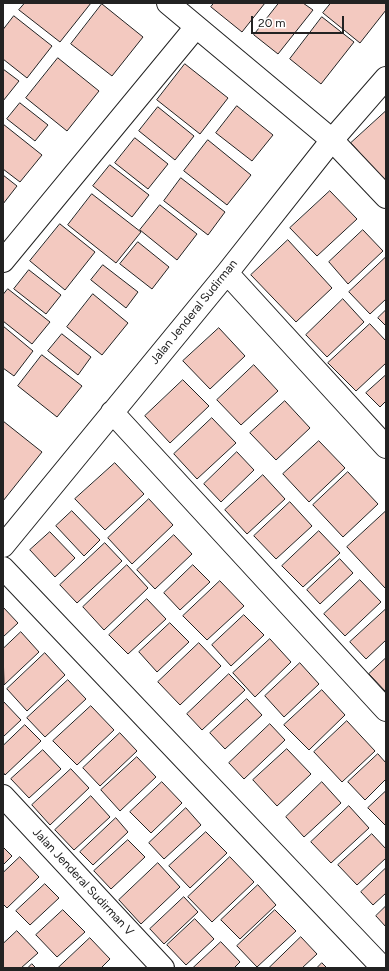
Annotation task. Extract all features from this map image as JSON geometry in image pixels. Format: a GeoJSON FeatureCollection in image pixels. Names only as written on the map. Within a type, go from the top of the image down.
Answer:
{"type":"FeatureCollection","features":[{"type":"Feature","properties":{"kind":"street"},"geometry":{"type":"LineString","coordinates":[[168,3],[332,140],[386,197]]}},
{"type":"Feature","properties":{"kind":"street"},"geometry":{"type":"LineString","coordinates":[[3,262],[196,27]]}},
{"type":"Feature","properties":{"kind":"street","name":"Jalan Jenderal Sudirman"},"geometry":{"type":"LineString","coordinates":[[3,546],[227,273],[332,140],[386,78]]}},
{"type":"Feature","properties":{"kind":"street"},"geometry":{"type":"LineString","coordinates":[[227,273],[386,447]]}},
{"type":"Feature","properties":{"kind":"street"},"geometry":{"type":"LineString","coordinates":[[112,412],[386,710]]}},
{"type":"Feature","properties":{"kind":"street"},"geometry":{"type":"LineString","coordinates":[[3,568],[383,968]]}},
{"type":"Feature","properties":{"kind":"street","name":"Jalan Jenderal Sudirman V"},"geometry":{"type":"LineString","coordinates":[[3,796],[163,968]]}},
{"type":"Feature","properties":{"kind":"building"},"geometry":{"type":"Polygon","coordinates":[[[25,3],[91,3],[60,42],[19,10],[25,3]]]}},
{"type":"Feature","properties":{"kind":"building"},"geometry":{"type":"Polygon","coordinates":[[[214,3],[265,3],[242,32],[211,7],[214,3]]]}},
{"type":"Feature","properties":{"kind":"building"},"geometry":{"type":"Polygon","coordinates":[[[279,3],[303,3],[313,10],[278,54],[254,35],[279,3]]]}},
{"type":"Feature","properties":{"kind":"building"},"geometry":{"type":"Polygon","coordinates":[[[331,3],[386,3],[386,10],[360,43],[323,13],[331,3]]]}},
{"type":"Feature","properties":{"kind":"building"},"geometry":{"type":"Polygon","coordinates":[[[102,4],[143,37],[112,76],[71,44],[102,4]]]}},
{"type":"Feature","properties":{"kind":"building"},"geometry":{"type":"Polygon","coordinates":[[[14,16],[52,46],[27,78],[3,59],[3,30],[14,16]]]}},
{"type":"Feature","properties":{"kind":"building"},"geometry":{"type":"Polygon","coordinates":[[[322,17],[354,42],[321,84],[290,59],[322,17]]]}},
{"type":"Feature","properties":{"kind":"building"},"geometry":{"type":"Polygon","coordinates":[[[58,58],[99,91],[67,131],[26,98],[58,58]]]}},
{"type":"Feature","properties":{"kind":"building"},"geometry":{"type":"Polygon","coordinates":[[[185,64],[228,98],[200,134],[157,100],[185,64]]]}},
{"type":"Feature","properties":{"kind":"building"},"geometry":{"type":"Polygon","coordinates":[[[3,69],[19,81],[3,101],[3,69]]]}},
{"type":"Feature","properties":{"kind":"building"},"geometry":{"type":"Polygon","coordinates":[[[20,103],[48,125],[35,141],[7,119],[20,103]]]}},
{"type":"Feature","properties":{"kind":"building"},"geometry":{"type":"Polygon","coordinates":[[[237,106],[273,135],[252,161],[216,133],[237,106]]]}},
{"type":"Feature","properties":{"kind":"building"},"geometry":{"type":"Polygon","coordinates":[[[158,107],[194,136],[175,160],[139,131],[158,107]]]}},
{"type":"Feature","properties":{"kind":"building"},"geometry":{"type":"Polygon","coordinates":[[[386,111],[386,179],[384,180],[351,143],[386,111]]]}},
{"type":"Feature","properties":{"kind":"building"},"geometry":{"type":"Polygon","coordinates":[[[3,124],[42,155],[20,182],[3,169],[3,124]]]}},
{"type":"Feature","properties":{"kind":"building"},"geometry":{"type":"Polygon","coordinates":[[[135,138],[168,164],[148,189],[115,163],[135,138]]]}},
{"type":"Feature","properties":{"kind":"building"},"geometry":{"type":"Polygon","coordinates":[[[208,140],[251,175],[227,205],[184,171],[208,140]]]}},
{"type":"Feature","properties":{"kind":"building"},"geometry":{"type":"Polygon","coordinates":[[[110,165],[149,195],[132,217],[93,186],[110,165]]]}},
{"type":"Feature","properties":{"kind":"building"},"geometry":{"type":"Polygon","coordinates":[[[3,175],[17,186],[3,204],[3,175]]]}},
{"type":"Feature","properties":{"kind":"building"},"geometry":{"type":"Polygon","coordinates":[[[181,178],[225,212],[208,235],[164,201],[181,178]]]}},
{"type":"Feature","properties":{"kind":"building"},"geometry":{"type":"Polygon","coordinates":[[[330,191],[357,219],[317,256],[290,228],[330,191]]]}},
{"type":"Feature","properties":{"kind":"building"},"geometry":{"type":"Polygon","coordinates":[[[92,194],[141,232],[116,263],[68,225],[92,194]]]}},
{"type":"Feature","properties":{"kind":"building"},"geometry":{"type":"Polygon","coordinates":[[[160,205],[197,234],[177,260],[140,230],[160,205]]]}},
{"type":"Feature","properties":{"kind":"building"},"geometry":{"type":"Polygon","coordinates":[[[60,224],[95,252],[65,290],[30,261],[60,224]]]}},
{"type":"Feature","properties":{"kind":"building"},"geometry":{"type":"Polygon","coordinates":[[[363,230],[383,251],[348,284],[329,262],[363,230]]]}},
{"type":"Feature","properties":{"kind":"building"},"geometry":{"type":"Polygon","coordinates":[[[288,240],[332,288],[296,322],[251,275],[288,240]]]}},
{"type":"Feature","properties":{"kind":"building"},"geometry":{"type":"Polygon","coordinates":[[[138,242],[169,267],[152,289],[120,264],[138,242]]]}},
{"type":"Feature","properties":{"kind":"building"},"geometry":{"type":"Polygon","coordinates":[[[386,257],[386,299],[370,314],[349,292],[386,257]]]}},
{"type":"Feature","properties":{"kind":"building"},"geometry":{"type":"Polygon","coordinates":[[[103,265],[138,292],[126,308],[91,280],[103,265]]]}},
{"type":"Feature","properties":{"kind":"building"},"geometry":{"type":"Polygon","coordinates":[[[29,270],[61,295],[46,314],[14,289],[29,270]]]}},
{"type":"Feature","properties":{"kind":"building"},"geometry":{"type":"Polygon","coordinates":[[[8,289],[50,322],[32,344],[3,321],[3,295],[8,289]]]}},
{"type":"Feature","properties":{"kind":"building"},"geometry":{"type":"Polygon","coordinates":[[[93,294],[128,323],[102,355],[67,327],[93,294]]]}},
{"type":"Feature","properties":{"kind":"building"},"geometry":{"type":"Polygon","coordinates":[[[343,299],[364,322],[327,357],[306,335],[343,299]]]}},
{"type":"Feature","properties":{"kind":"building"},"geometry":{"type":"Polygon","coordinates":[[[386,310],[386,326],[378,318],[386,310]]]}},
{"type":"Feature","properties":{"kind":"building"},"geometry":{"type":"Polygon","coordinates":[[[370,324],[386,341],[386,363],[356,391],[328,363],[370,324]]]}},
{"type":"Feature","properties":{"kind":"building"},"geometry":{"type":"Polygon","coordinates":[[[3,326],[33,351],[14,376],[3,368],[3,326]]]}},
{"type":"Feature","properties":{"kind":"building"},"geometry":{"type":"Polygon","coordinates":[[[219,328],[245,356],[210,389],[183,361],[219,328]]]}},
{"type":"Feature","properties":{"kind":"building"},"geometry":{"type":"Polygon","coordinates":[[[62,334],[91,357],[78,375],[48,351],[62,334]]]}},
{"type":"Feature","properties":{"kind":"building"},"geometry":{"type":"Polygon","coordinates":[[[42,355],[82,386],[57,417],[18,386],[42,355]]]}},
{"type":"Feature","properties":{"kind":"building"},"geometry":{"type":"Polygon","coordinates":[[[254,365],[278,391],[241,425],[217,400],[254,365]]]}},
{"type":"Feature","properties":{"kind":"building"},"geometry":{"type":"Polygon","coordinates":[[[386,375],[386,401],[380,407],[366,393],[386,375]]]}},
{"type":"Feature","properties":{"kind":"building"},"geometry":{"type":"Polygon","coordinates":[[[183,380],[209,406],[170,443],[145,416],[183,380]]]}},
{"type":"Feature","properties":{"kind":"building"},"geometry":{"type":"Polygon","coordinates":[[[285,401],[310,428],[276,460],[250,433],[285,401]]]}},
{"type":"Feature","properties":{"kind":"building"},"geometry":{"type":"Polygon","coordinates":[[[212,418],[236,443],[197,479],[174,454],[212,418]]]}},
{"type":"Feature","properties":{"kind":"building"},"geometry":{"type":"Polygon","coordinates":[[[3,421],[42,452],[3,501],[3,421]]]}},
{"type":"Feature","properties":{"kind":"building"},"geometry":{"type":"Polygon","coordinates":[[[319,441],[345,468],[309,502],[283,474],[319,441]]]}},
{"type":"Feature","properties":{"kind":"building"},"geometry":{"type":"Polygon","coordinates":[[[237,452],[254,470],[221,502],[204,484],[237,452]]]}},
{"type":"Feature","properties":{"kind":"building"},"geometry":{"type":"Polygon","coordinates":[[[115,463],[144,494],[105,530],[75,499],[115,463]]]}},
{"type":"Feature","properties":{"kind":"building"},"geometry":{"type":"Polygon","coordinates":[[[348,472],[378,504],[343,537],[313,505],[348,472]]]}},
{"type":"Feature","properties":{"kind":"building"},"geometry":{"type":"Polygon","coordinates":[[[263,475],[285,499],[247,534],[225,510],[263,475]]]}},
{"type":"Feature","properties":{"kind":"building"},"geometry":{"type":"Polygon","coordinates":[[[149,499],[173,525],[132,564],[108,538],[149,499]]]}},
{"type":"Feature","properties":{"kind":"building"},"geometry":{"type":"Polygon","coordinates":[[[290,502],[312,526],[276,559],[254,536],[290,502]]]}},
{"type":"Feature","properties":{"kind":"building"},"geometry":{"type":"Polygon","coordinates":[[[72,511],[100,540],[84,556],[56,526],[72,511]]]}},
{"type":"Feature","properties":{"kind":"building"},"geometry":{"type":"Polygon","coordinates":[[[386,511],[386,587],[385,588],[347,547],[386,511]]]}},
{"type":"Feature","properties":{"kind":"building"},"geometry":{"type":"Polygon","coordinates":[[[319,531],[340,553],[303,587],[282,566],[319,531]]]}},
{"type":"Feature","properties":{"kind":"building"},"geometry":{"type":"Polygon","coordinates":[[[50,532],[75,558],[55,577],[30,550],[50,532]]]}},
{"type":"Feature","properties":{"kind":"building"},"geometry":{"type":"Polygon","coordinates":[[[174,535],[192,554],[155,589],[137,570],[174,535]]]}},
{"type":"Feature","properties":{"kind":"building"},"geometry":{"type":"Polygon","coordinates":[[[105,543],[122,561],[77,603],[60,585],[105,543]]]}},
{"type":"Feature","properties":{"kind":"building"},"geometry":{"type":"Polygon","coordinates":[[[340,559],[353,573],[320,604],[307,590],[340,559]]]}},
{"type":"Feature","properties":{"kind":"building"},"geometry":{"type":"Polygon","coordinates":[[[127,565],[148,588],[104,630],[83,607],[127,565]]]}},
{"type":"Feature","properties":{"kind":"building"},"geometry":{"type":"Polygon","coordinates":[[[193,565],[210,582],[180,610],[164,593],[193,565]]]}},
{"type":"Feature","properties":{"kind":"building"},"geometry":{"type":"Polygon","coordinates":[[[360,580],[381,602],[345,636],[324,614],[360,580]]]}},
{"type":"Feature","properties":{"kind":"building"},"geometry":{"type":"Polygon","coordinates":[[[220,581],[244,606],[207,640],[183,616],[220,581]]]}},
{"type":"Feature","properties":{"kind":"building"},"geometry":{"type":"Polygon","coordinates":[[[147,599],[166,619],[128,654],[109,635],[147,599]]]}},
{"type":"Feature","properties":{"kind":"building"},"geometry":{"type":"Polygon","coordinates":[[[3,607],[18,623],[3,637],[3,607]]]}},
{"type":"Feature","properties":{"kind":"building"},"geometry":{"type":"Polygon","coordinates":[[[386,609],[386,640],[366,659],[350,642],[386,609]]]}},
{"type":"Feature","properties":{"kind":"building"},"geometry":{"type":"Polygon","coordinates":[[[244,615],[264,635],[231,666],[212,645],[244,615]]]}},
{"type":"Feature","properties":{"kind":"building"},"geometry":{"type":"Polygon","coordinates":[[[170,623],[189,642],[157,672],[139,652],[170,623]]]}},
{"type":"Feature","properties":{"kind":"building"},"geometry":{"type":"Polygon","coordinates":[[[21,632],[39,652],[4,685],[3,649],[21,632]]]}},
{"type":"Feature","properties":{"kind":"building"},"geometry":{"type":"Polygon","coordinates":[[[270,639],[291,662],[255,697],[233,673],[270,639]]]}},
{"type":"Feature","properties":{"kind":"building"},"geometry":{"type":"Polygon","coordinates":[[[199,643],[221,666],[180,705],[158,682],[199,643]]]}},
{"type":"Feature","properties":{"kind":"building"},"geometry":{"type":"Polygon","coordinates":[[[45,653],[65,675],[27,711],[7,689],[45,653]]]}},
{"type":"Feature","properties":{"kind":"building"},"geometry":{"type":"Polygon","coordinates":[[[386,658],[386,692],[369,674],[386,658]]]}},
{"type":"Feature","properties":{"kind":"building"},"geometry":{"type":"Polygon","coordinates":[[[300,663],[319,684],[284,717],[265,696],[300,663]]]}},
{"type":"Feature","properties":{"kind":"building"},"geometry":{"type":"Polygon","coordinates":[[[229,674],[245,690],[202,730],[187,714],[229,674]]]}},
{"type":"Feature","properties":{"kind":"building"},"geometry":{"type":"Polygon","coordinates":[[[68,680],[86,699],[45,737],[27,718],[68,680]]]}},
{"type":"Feature","properties":{"kind":"building"},"geometry":{"type":"Polygon","coordinates":[[[322,690],[345,715],[309,750],[284,725],[322,690]]]}},
{"type":"Feature","properties":{"kind":"building"},"geometry":{"type":"Polygon","coordinates":[[[247,699],[262,715],[225,749],[210,733],[247,699]]]}},
{"type":"Feature","properties":{"kind":"building"},"geometry":{"type":"Polygon","coordinates":[[[3,701],[21,720],[3,737],[3,701]]]}},
{"type":"Feature","properties":{"kind":"building"},"geometry":{"type":"Polygon","coordinates":[[[91,706],[114,730],[77,765],[53,741],[91,706]]]}},
{"type":"Feature","properties":{"kind":"building"},"geometry":{"type":"Polygon","coordinates":[[[347,721],[375,751],[342,782],[314,752],[347,721]]]}},
{"type":"Feature","properties":{"kind":"building"},"geometry":{"type":"Polygon","coordinates":[[[270,724],[285,740],[244,779],[229,763],[270,724]]]}},
{"type":"Feature","properties":{"kind":"building"},"geometry":{"type":"Polygon","coordinates":[[[25,725],[41,741],[5,775],[3,772],[3,746],[25,725]]]}},
{"type":"Feature","properties":{"kind":"building"},"geometry":{"type":"Polygon","coordinates":[[[120,733],[137,751],[100,786],[83,768],[120,733]]]}},
{"type":"Feature","properties":{"kind":"building"},"geometry":{"type":"Polygon","coordinates":[[[287,749],[311,774],[277,806],[253,780],[287,749]]]}},
{"type":"Feature","properties":{"kind":"building"},"geometry":{"type":"Polygon","coordinates":[[[43,750],[61,769],[29,798],[11,779],[43,750]]]}},
{"type":"Feature","properties":{"kind":"building"},"geometry":{"type":"Polygon","coordinates":[[[378,754],[386,763],[386,779],[365,800],[348,782],[378,754]]]}},
{"type":"Feature","properties":{"kind":"building"},"geometry":{"type":"Polygon","coordinates":[[[137,757],[156,777],[120,811],[101,790],[137,757]]]}},
{"type":"Feature","properties":{"kind":"building"},"geometry":{"type":"Polygon","coordinates":[[[71,769],[89,788],[50,825],[32,805],[71,769]]]}},
{"type":"Feature","properties":{"kind":"building"},"geometry":{"type":"Polygon","coordinates":[[[162,782],[182,803],[151,833],[130,812],[162,782]]]}},
{"type":"Feature","properties":{"kind":"building"},"geometry":{"type":"Polygon","coordinates":[[[322,782],[341,803],[304,837],[286,817],[322,782]]]}},
{"type":"Feature","properties":{"kind":"building"},"geometry":{"type":"Polygon","coordinates":[[[386,791],[386,826],[368,808],[386,791]]]}},
{"type":"Feature","properties":{"kind":"building"},"geometry":{"type":"Polygon","coordinates":[[[91,796],[110,817],[74,850],[55,830],[91,796]]]}},
{"type":"Feature","properties":{"kind":"building"},"geometry":{"type":"Polygon","coordinates":[[[349,806],[369,828],[331,863],[311,842],[349,806]]]}},
{"type":"Feature","properties":{"kind":"building"},"geometry":{"type":"Polygon","coordinates":[[[186,808],[201,825],[164,859],[149,843],[186,808]]]}},
{"type":"Feature","properties":{"kind":"building"},"geometry":{"type":"Polygon","coordinates":[[[116,818],[128,832],[93,865],[80,852],[116,818]]]}},
{"type":"Feature","properties":{"kind":"building"},"geometry":{"type":"Polygon","coordinates":[[[206,832],[227,853],[190,888],[169,866],[206,832]]]}},
{"type":"Feature","properties":{"kind":"building"},"geometry":{"type":"Polygon","coordinates":[[[372,834],[386,849],[386,858],[357,885],[338,865],[372,834]]]}},
{"type":"Feature","properties":{"kind":"building"},"geometry":{"type":"Polygon","coordinates":[[[128,840],[145,857],[111,889],[94,871],[128,840]]]}},
{"type":"Feature","properties":{"kind":"building"},"geometry":{"type":"Polygon","coordinates":[[[3,847],[12,856],[3,865],[3,847]]]}},
{"type":"Feature","properties":{"kind":"building"},"geometry":{"type":"Polygon","coordinates":[[[20,857],[39,877],[7,908],[3,904],[3,873],[20,857]]]}},
{"type":"Feature","properties":{"kind":"building"},"geometry":{"type":"Polygon","coordinates":[[[230,857],[254,882],[212,922],[188,897],[230,857]]]}},
{"type":"Feature","properties":{"kind":"building"},"geometry":{"type":"Polygon","coordinates":[[[158,863],[180,887],[141,924],[119,900],[158,863]]]}},
{"type":"Feature","properties":{"kind":"building"},"geometry":{"type":"Polygon","coordinates":[[[386,868],[386,893],[373,905],[361,892],[386,868]]]}},
{"type":"Feature","properties":{"kind":"building"},"geometry":{"type":"Polygon","coordinates":[[[45,884],[59,898],[30,925],[16,911],[45,884]]]}},
{"type":"Feature","properties":{"kind":"building"},"geometry":{"type":"Polygon","coordinates":[[[258,885],[276,905],[240,939],[221,920],[258,885]]]}},
{"type":"Feature","properties":{"kind":"building"},"geometry":{"type":"Polygon","coordinates":[[[184,897],[198,912],[164,944],[150,929],[184,897]]]}},
{"type":"Feature","properties":{"kind":"building"},"geometry":{"type":"Polygon","coordinates":[[[386,906],[386,927],[376,916],[386,906]]]}},
{"type":"Feature","properties":{"kind":"building"},"geometry":{"type":"Polygon","coordinates":[[[63,910],[85,932],[57,957],[36,935],[63,910]]]}},
{"type":"Feature","properties":{"kind":"building"},"geometry":{"type":"Polygon","coordinates":[[[275,910],[296,931],[257,967],[237,946],[275,910]]]}},
{"type":"Feature","properties":{"kind":"building"},"geometry":{"type":"Polygon","coordinates":[[[195,919],[214,939],[186,965],[167,945],[195,919]]]}},
{"type":"Feature","properties":{"kind":"building"},"geometry":{"type":"Polygon","coordinates":[[[17,931],[38,953],[21,968],[3,968],[3,944],[17,931]]]}},
{"type":"Feature","properties":{"kind":"building"},"geometry":{"type":"Polygon","coordinates":[[[301,937],[317,954],[302,968],[269,968],[301,937]]]}},
{"type":"Feature","properties":{"kind":"building"},"geometry":{"type":"Polygon","coordinates":[[[90,938],[110,959],[101,968],[58,968],[90,938]]]}},
{"type":"Feature","properties":{"kind":"building"},"geometry":{"type":"Polygon","coordinates":[[[221,942],[240,962],[234,968],[193,968],[221,942]]]}},
{"type":"Feature","properties":{"kind":"building"},"geometry":{"type":"Polygon","coordinates":[[[322,963],[327,968],[317,968],[322,963]]]}},
{"type":"Feature","properties":{"kind":"building"},"geometry":{"type":"Polygon","coordinates":[[[32,964],[36,968],[28,968],[32,964]]]}}]}
